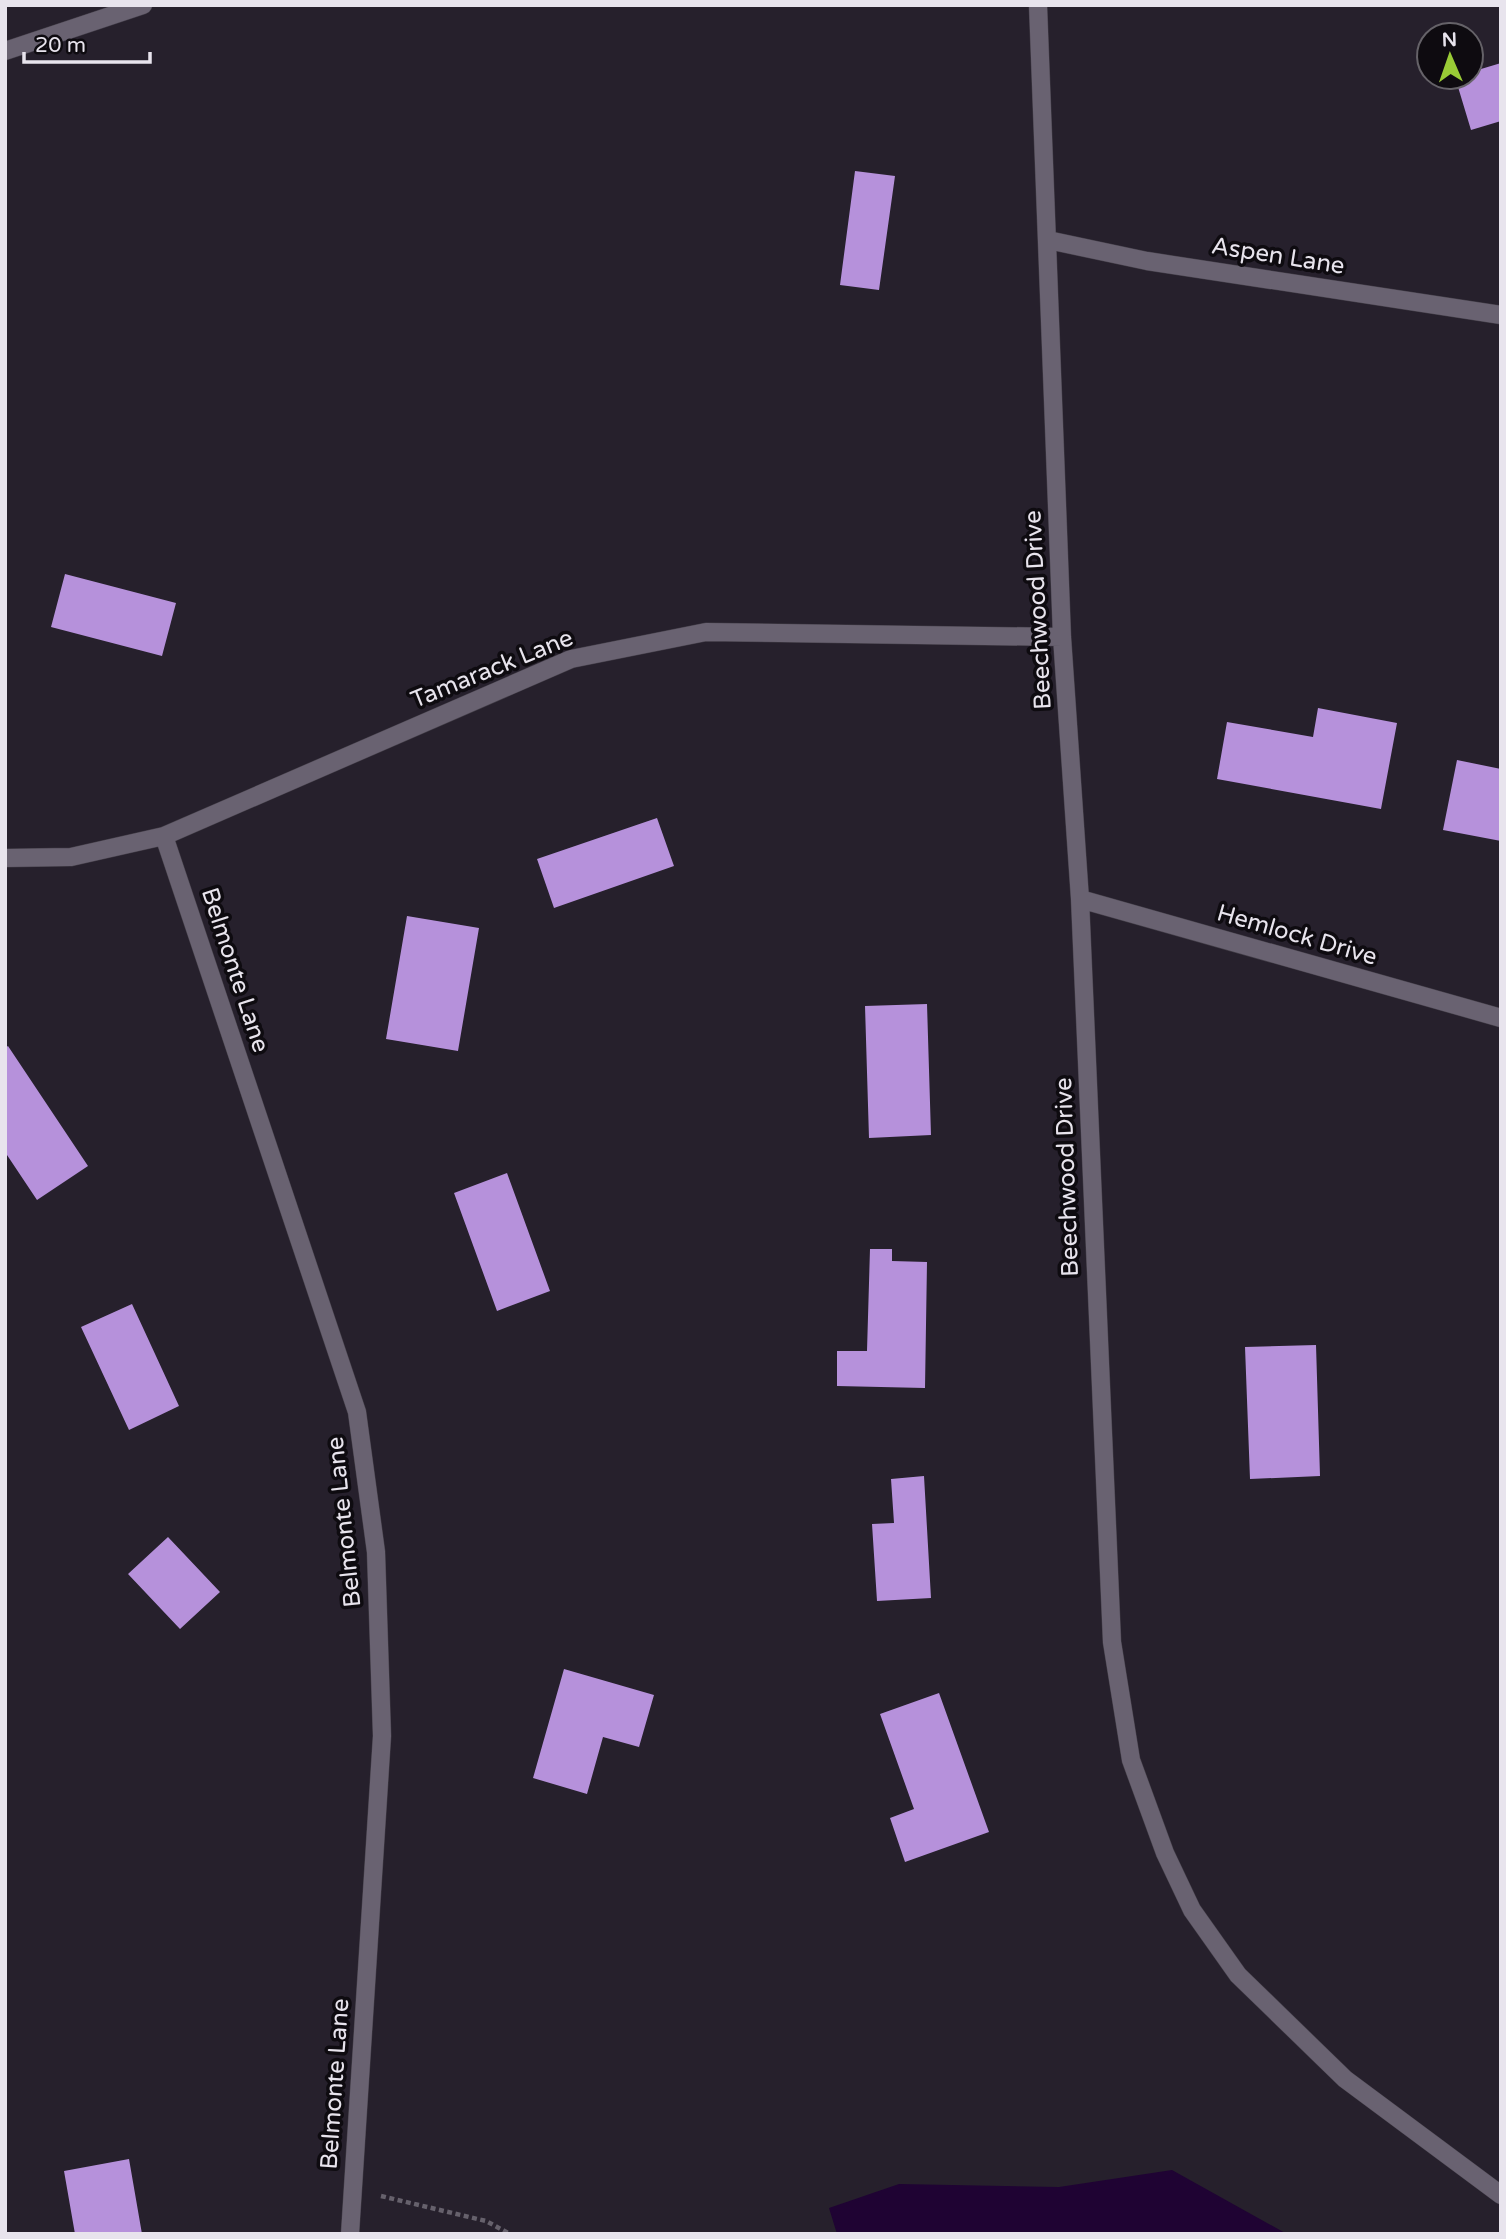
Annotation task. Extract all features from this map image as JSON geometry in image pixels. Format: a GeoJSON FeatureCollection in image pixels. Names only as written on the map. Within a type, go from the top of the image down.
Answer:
{"type":"FeatureCollection","features":[{"type":"Feature","properties":{"kind":"street"},"geometry":{"type":"LineString","coordinates":[[5,51],[143,5]]}},
{"type":"Feature","properties":{"kind":"street","name":"Beechwood Drive"},"geometry":{"type":"LineString","coordinates":[[1038,5],[1062,637],[1080,899],[1112,1642],[1131,1760],[1165,1853],[1192,1910],[1238,1975],[1345,2080],[1501,2195]]}},
{"type":"Feature","properties":{"kind":"street","name":"Aspen Lane"},"geometry":{"type":"LineString","coordinates":[[1048,240],[1147,261],[1501,315]]}},
{"type":"Feature","properties":{"kind":"street","name":"Tamarack Lane"},"geometry":{"type":"LineString","coordinates":[[5,858],[71,857],[164,836],[571,659],[706,632],[1062,637]]}},
{"type":"Feature","properties":{"kind":"street","name":"Belmonte Lane"},"geometry":{"type":"LineString","coordinates":[[164,836],[357,1412],[376,1552],[382,1736],[350,2234]]}},
{"type":"Feature","properties":{"kind":"street","name":"Hemlock Drive"},"geometry":{"type":"LineString","coordinates":[[1080,899],[1501,1018]]}},
{"type":"Feature","properties":{"kind":"path"},"geometry":{"type":"LineString","coordinates":[[353,2189],[486,2221],[510,2234]]}},
{"type":"Feature","properties":{"kind":"shaded area"},"geometry":{"type":"Polygon","coordinates":[[[1172,2170],[1287,2234],[837,2234],[829,2208],[899,2184],[1059,2187],[1172,2170]]]}},
{"type":"Feature","properties":{"kind":"building"},"geometry":{"type":"Polygon","coordinates":[[[1501,63],[1501,121],[1471,130],[1459,91],[1485,91],[1485,68],[1501,63]]]}},
{"type":"Feature","properties":{"kind":"building"},"geometry":{"type":"Polygon","coordinates":[[[855,171],[895,176],[879,290],[840,285],[855,171]]]}},
{"type":"Feature","properties":{"kind":"building"},"geometry":{"type":"Polygon","coordinates":[[[65,574],[176,603],[162,656],[51,627],[65,574]]]}},
{"type":"Feature","properties":{"kind":"building"},"geometry":{"type":"Polygon","coordinates":[[[1318,708],[1397,723],[1381,809],[1217,779],[1227,722],[1313,737],[1318,708]]]}},
{"type":"Feature","properties":{"kind":"building"},"geometry":{"type":"Polygon","coordinates":[[[1457,760],[1501,769],[1501,841],[1443,830],[1457,760]]]}},
{"type":"Feature","properties":{"kind":"building"},"geometry":{"type":"Polygon","coordinates":[[[657,818],[674,866],[554,908],[537,859],[657,818]]]}},
{"type":"Feature","properties":{"kind":"building"},"geometry":{"type":"Polygon","coordinates":[[[407,916],[479,928],[458,1051],[386,1039],[407,916]]]}},
{"type":"Feature","properties":{"kind":"building"},"geometry":{"type":"Polygon","coordinates":[[[927,1004],[931,1135],[869,1138],[865,1006],[927,1004]]]}},
{"type":"Feature","properties":{"kind":"building"},"geometry":{"type":"Polygon","coordinates":[[[8,1046],[88,1166],[37,1200],[5,1152],[5,1048],[8,1046]]]}},
{"type":"Feature","properties":{"kind":"building"},"geometry":{"type":"Polygon","coordinates":[[[507,1173],[550,1291],[497,1311],[454,1193],[507,1173]]]}},
{"type":"Feature","properties":{"kind":"building"},"geometry":{"type":"Polygon","coordinates":[[[870,1249],[892,1249],[892,1261],[927,1262],[925,1388],[837,1386],[837,1351],[867,1351],[870,1249]]]}},
{"type":"Feature","properties":{"kind":"building"},"geometry":{"type":"Polygon","coordinates":[[[132,1304],[179,1406],[129,1430],[81,1327],[132,1304]]]}},
{"type":"Feature","properties":{"kind":"building"},"geometry":{"type":"Polygon","coordinates":[[[1316,1345],[1320,1476],[1250,1479],[1245,1347],[1316,1345]]]}},
{"type":"Feature","properties":{"kind":"building"},"geometry":{"type":"Polygon","coordinates":[[[924,1476],[931,1598],[877,1601],[872,1524],[894,1523],[891,1479],[924,1476]]]}},
{"type":"Feature","properties":{"kind":"building"},"geometry":{"type":"Polygon","coordinates":[[[168,1537],[220,1592],[180,1629],[128,1574],[168,1537]]]}},
{"type":"Feature","properties":{"kind":"building"},"geometry":{"type":"Polygon","coordinates":[[[564,1669],[654,1695],[639,1747],[603,1737],[587,1794],[533,1778],[564,1669]]]}},
{"type":"Feature","properties":{"kind":"building"},"geometry":{"type":"Polygon","coordinates":[[[939,1693],[989,1832],[905,1862],[890,1818],[914,1809],[880,1714],[939,1693]]]}},
{"type":"Feature","properties":{"kind":"building"},"geometry":{"type":"Polygon","coordinates":[[[129,2159],[142,2234],[75,2234],[64,2171],[129,2159]]]}}]}
